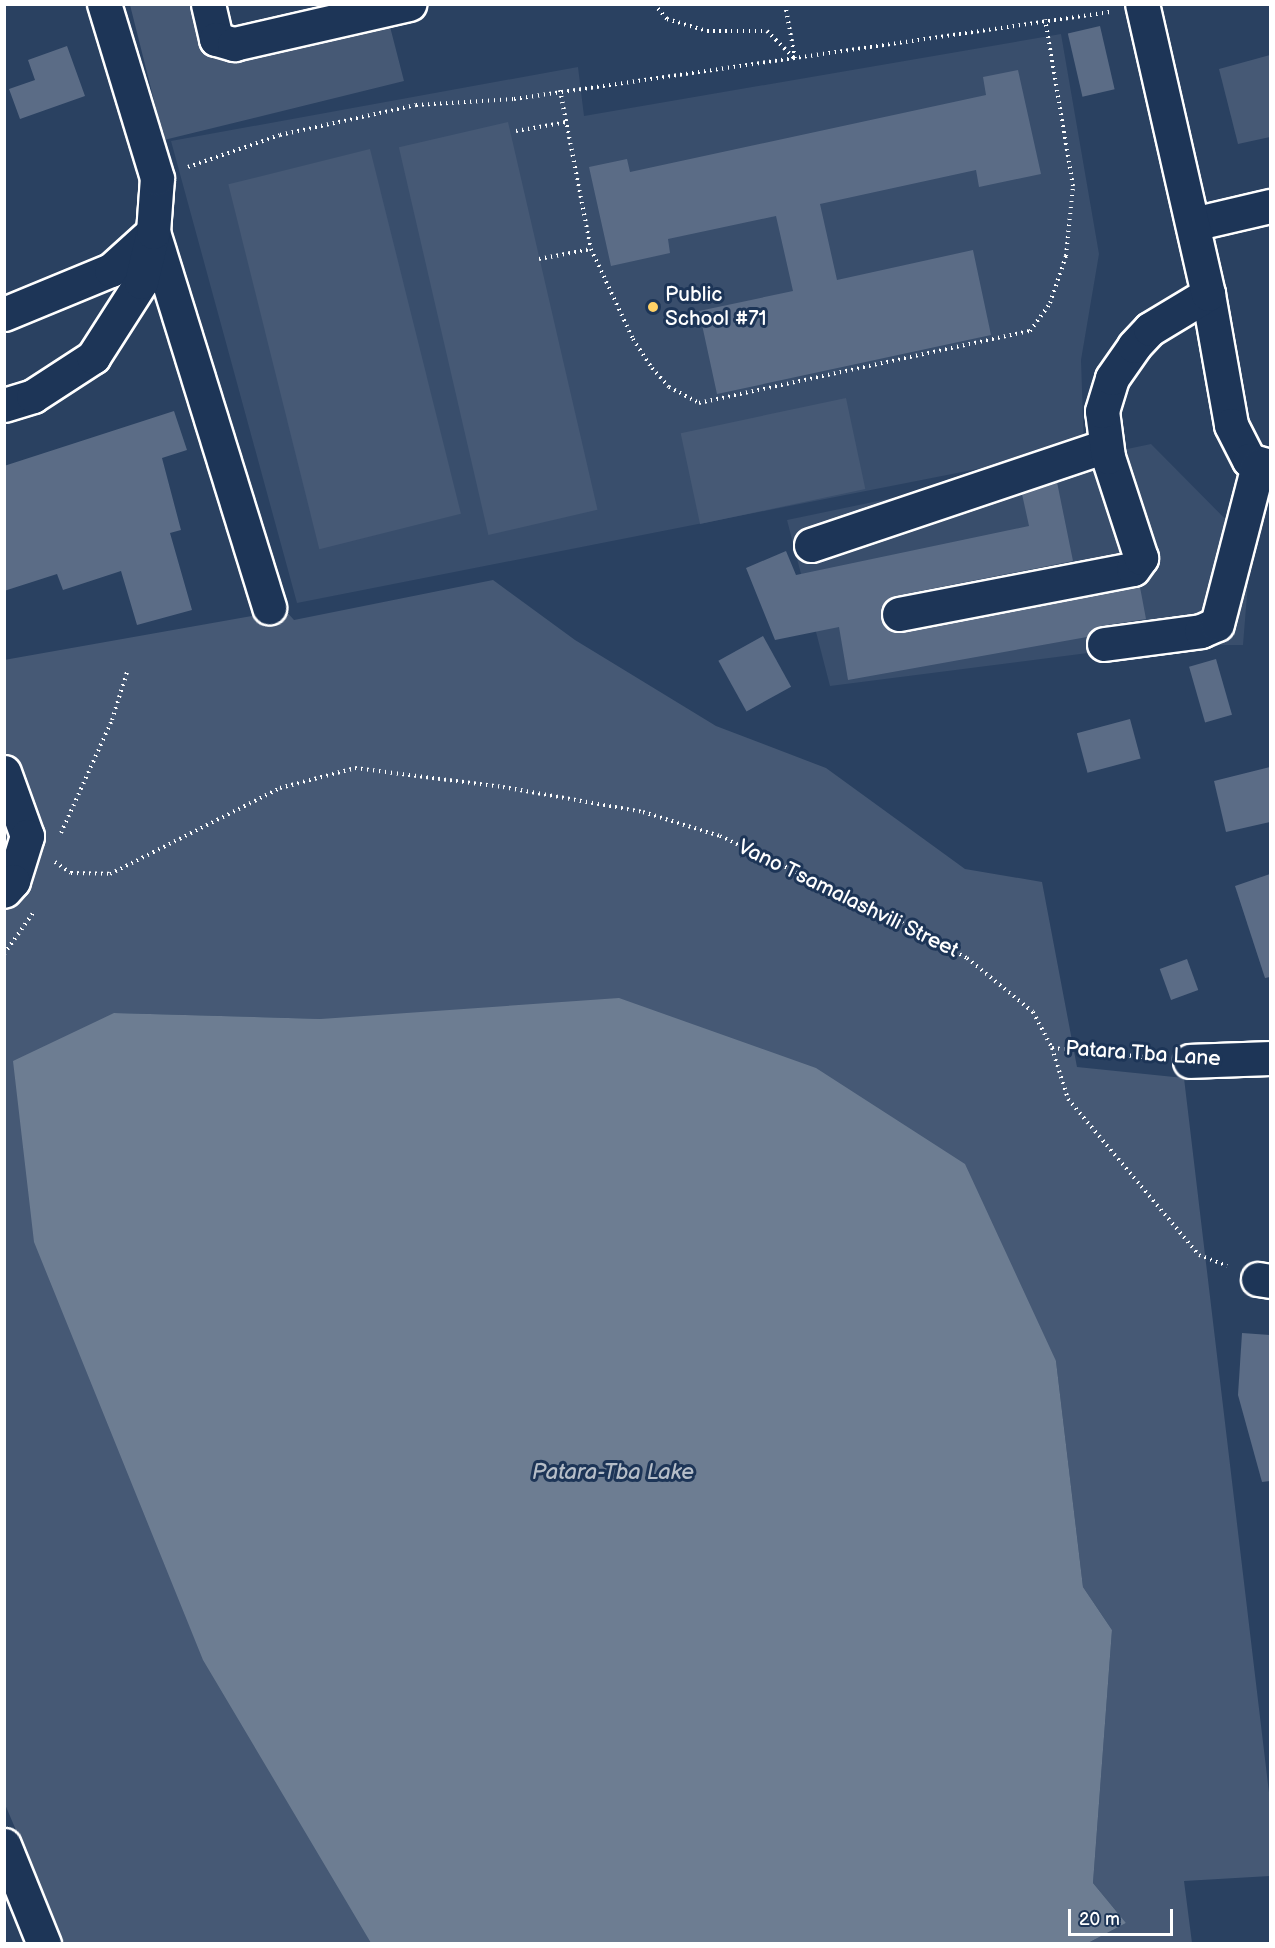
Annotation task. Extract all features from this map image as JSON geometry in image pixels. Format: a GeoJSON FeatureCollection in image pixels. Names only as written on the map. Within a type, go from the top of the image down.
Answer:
{"type":"FeatureCollection","features":[{"type":"Feature","properties":{"kind":"street"},"geometry":{"type":"LineString","coordinates":[[4,405],[33,396],[93,357],[141,282],[153,232],[157,178],[104,4]]}},
{"type":"Feature","properties":{"kind":"street"},"geometry":{"type":"LineString","coordinates":[[208,4],[216,39],[234,44],[409,4]]}},
{"type":"Feature","properties":{"kind":"street"},"geometry":{"type":"LineString","coordinates":[[1104,644],[1202,631],[1217,624],[1264,466],[1249,460],[1231,425],[1208,294],[1151,6]]}},
{"type":"Feature","properties":{"kind":"street"},"geometry":{"type":"LineString","coordinates":[[1193,224],[1270,206]]}},
{"type":"Feature","properties":{"kind":"street"},"geometry":{"type":"LineString","coordinates":[[4,314],[111,270],[153,232]]}},
{"type":"Feature","properties":{"kind":"street"},"geometry":{"type":"LineString","coordinates":[[153,232],[269,607]]}},
{"type":"Feature","properties":{"kind":"street"},"geometry":{"type":"LineString","coordinates":[[899,614],[1133,569],[1141,558],[1140,547],[1106,446],[1102,411],[1112,378],[1150,329],[1208,294]]}},
{"type":"Feature","properties":{"kind":"street"},"geometry":{"type":"LineString","coordinates":[[811,544],[1106,446]]}},
{"type":"Feature","properties":{"kind":"street"},"geometry":{"type":"LineString","coordinates":[[4,772],[27,837],[13,881],[4,891]]}},
{"type":"Feature","properties":{"kind":"street","name":"Patara Tba Lane"},"geometry":{"type":"LineString","coordinates":[[1190,1062],[1270,1058]]}},
{"type":"Feature","properties":{"kind":"street"},"geometry":{"type":"LineString","coordinates":[[4,1845],[44,1944]]}},
{"type":"Feature","properties":{"kind":"path"},"geometry":{"type":"LineString","coordinates":[[654,4],[667,19],[707,31],[767,31],[795,59]]}},
{"type":"Feature","properties":{"kind":"path"},"geometry":{"type":"LineString","coordinates":[[785,4],[795,59]]}},
{"type":"Feature","properties":{"kind":"path"},"geometry":{"type":"LineString","coordinates":[[157,178],[280,135],[416,105],[514,99],[560,90],[795,59],[1045,19],[1151,6]]}},
{"type":"Feature","properties":{"kind":"path"},"geometry":{"type":"LineString","coordinates":[[560,90],[591,249],[633,339],[652,368],[669,387],[699,403],[1030,331],[1050,303],[1066,256],[1073,186],[1045,19]]}},
{"type":"Feature","properties":{"kind":"path"},"geometry":{"type":"LineString","coordinates":[[516,131],[567,122]]}},
{"type":"Feature","properties":{"kind":"path"},"geometry":{"type":"LineString","coordinates":[[539,259],[591,249]]}},
{"type":"Feature","properties":{"kind":"path"},"geometry":{"type":"LineString","coordinates":[[59,837],[112,720],[128,669]]}},
{"type":"Feature","properties":{"kind":"path","name":"Vano Tsamalashvili Street"},"geometry":{"type":"LineString","coordinates":[[27,837],[71,873],[110,874],[280,788],[355,768],[503,787],[643,812],[720,836],[886,914],[967,958],[1033,1012],[1052,1048],[1068,1099],[1199,1255],[1264,1280]]}},
{"type":"Feature","properties":{"kind":"path","name":"Patara Tba Lane"},"geometry":{"type":"LineString","coordinates":[[1052,1048],[1190,1062]]}},
{"type":"Feature","properties":{"kind":"shaded area"},"geometry":{"type":"Polygon","coordinates":[[[130,5],[192,5],[206,56],[386,11],[404,81],[164,140],[130,5]]]}},
{"type":"Feature","properties":{"kind":"shaded area","name":"Public School #71"},"geometry":{"type":"Polygon","coordinates":[[[1061,34],[1099,254],[1081,360],[1084,448],[297,603],[171,141],[578,67],[584,116],[1061,34]]]}},
{"type":"Feature","properties":{"kind":"shaded area"},"geometry":{"type":"Polygon","coordinates":[[[1270,55],[1270,137],[1238,144],[1219,69],[1270,55]]]}},
{"type":"Feature","properties":{"kind":"shaded area"},"geometry":{"type":"Polygon","coordinates":[[[508,122],[598,510],[488,535],[399,147],[508,122]]]}},
{"type":"Feature","properties":{"kind":"shaded area"},"geometry":{"type":"Polygon","coordinates":[[[370,149],[461,514],[319,549],[228,184],[370,149]]]}},
{"type":"Feature","properties":{"kind":"shaded area"},"geometry":{"type":"Polygon","coordinates":[[[846,398],[865,489],[700,524],[681,433],[846,398]]]}},
{"type":"Feature","properties":{"kind":"shaded area"},"geometry":{"type":"Polygon","coordinates":[[[1151,444],[1251,545],[1243,645],[1150,645],[830,686],[787,520],[1151,444]]]}},
{"type":"Feature","properties":{"kind":"shaded area"},"geometry":{"type":"Polygon","coordinates":[[[493,580],[575,640],[716,726],[826,768],[965,869],[1042,882],[1077,1067],[1184,1078],[1270,1801],[1270,1876],[1184,1881],[1192,1943],[1088,1943],[1126,1923],[1093,1883],[1112,1630],[1083,1587],[1056,1361],[321,1019],[114,1013],[375,1943],[64,1943],[4,1802],[4,660],[285,610],[294,620],[493,580]]]}},
{"type":"Feature","properties":{"kind":"water","name":"Patara-Tba Lake"},"geometry":{"type":"Polygon","coordinates":[[[619,998],[816,1068],[965,1164],[1056,1361],[1083,1587],[1112,1630],[1093,1883],[1126,1923],[1088,1943],[371,1943],[203,1660],[34,1242],[13,1061],[114,1013],[321,1019],[619,998]]]}},
{"type":"Feature","properties":{"kind":"building"},"geometry":{"type":"Polygon","coordinates":[[[1100,26],[1115,89],[1082,97],[1068,33],[1100,26]]]}},
{"type":"Feature","properties":{"kind":"building"},"geometry":{"type":"Polygon","coordinates":[[[67,46],[85,96],[20,119],[9,89],[35,80],[28,60],[67,46]]]}},
{"type":"Feature","properties":{"kind":"building"},"geometry":{"type":"Polygon","coordinates":[[[1018,70],[1041,174],[979,187],[976,170],[820,204],[837,280],[973,250],[991,335],[717,394],[699,311],[793,291],[776,216],[668,239],[670,253],[611,266],[589,167],[627,159],[630,172],[986,95],[983,77],[1018,70]]]}},
{"type":"Feature","properties":{"kind":"building"},"geometry":{"type":"Polygon","coordinates":[[[174,411],[187,450],[162,458],[181,530],[170,533],[192,610],[137,625],[121,571],[63,590],[57,574],[4,591],[4,466],[174,411]]]}},
{"type":"Feature","properties":{"kind":"building"},"geometry":{"type":"Polygon","coordinates":[[[1057,482],[1073,561],[895,596],[881,608],[885,626],[903,632],[1140,587],[1146,619],[1101,626],[1087,637],[848,680],[839,627],[775,640],[746,568],[786,551],[796,575],[1029,526],[1022,494],[1057,482]]]}},
{"type":"Feature","properties":{"kind":"building"},"geometry":{"type":"Polygon","coordinates":[[[763,636],[791,687],[747,711],[718,661],[763,636]]]}},
{"type":"Feature","properties":{"kind":"building"},"geometry":{"type":"Polygon","coordinates":[[[1216,659],[1232,715],[1205,722],[1189,667],[1216,659]]]}},
{"type":"Feature","properties":{"kind":"building"},"geometry":{"type":"Polygon","coordinates":[[[1130,719],[1141,759],[1087,773],[1077,733],[1130,719]]]}},
{"type":"Feature","properties":{"kind":"building"},"geometry":{"type":"Polygon","coordinates":[[[1270,767],[1270,822],[1226,832],[1214,781],[1270,767]]]}},
{"type":"Feature","properties":{"kind":"building"},"geometry":{"type":"Polygon","coordinates":[[[1270,874],[1270,977],[1265,978],[1235,886],[1270,874]]]}},
{"type":"Feature","properties":{"kind":"building"},"geometry":{"type":"Polygon","coordinates":[[[1187,959],[1198,990],[1171,1000],[1160,969],[1187,959]]]}},
{"type":"Feature","properties":{"kind":"building"},"geometry":{"type":"Polygon","coordinates":[[[1242,1333],[1270,1335],[1270,1481],[1262,1482],[1238,1395],[1242,1333]]]}},
{"type":"Feature","properties":{"kind":"place","name":"Public School #71"},"geometry":{"type":"Point","coordinates":[653,307]}}]}
